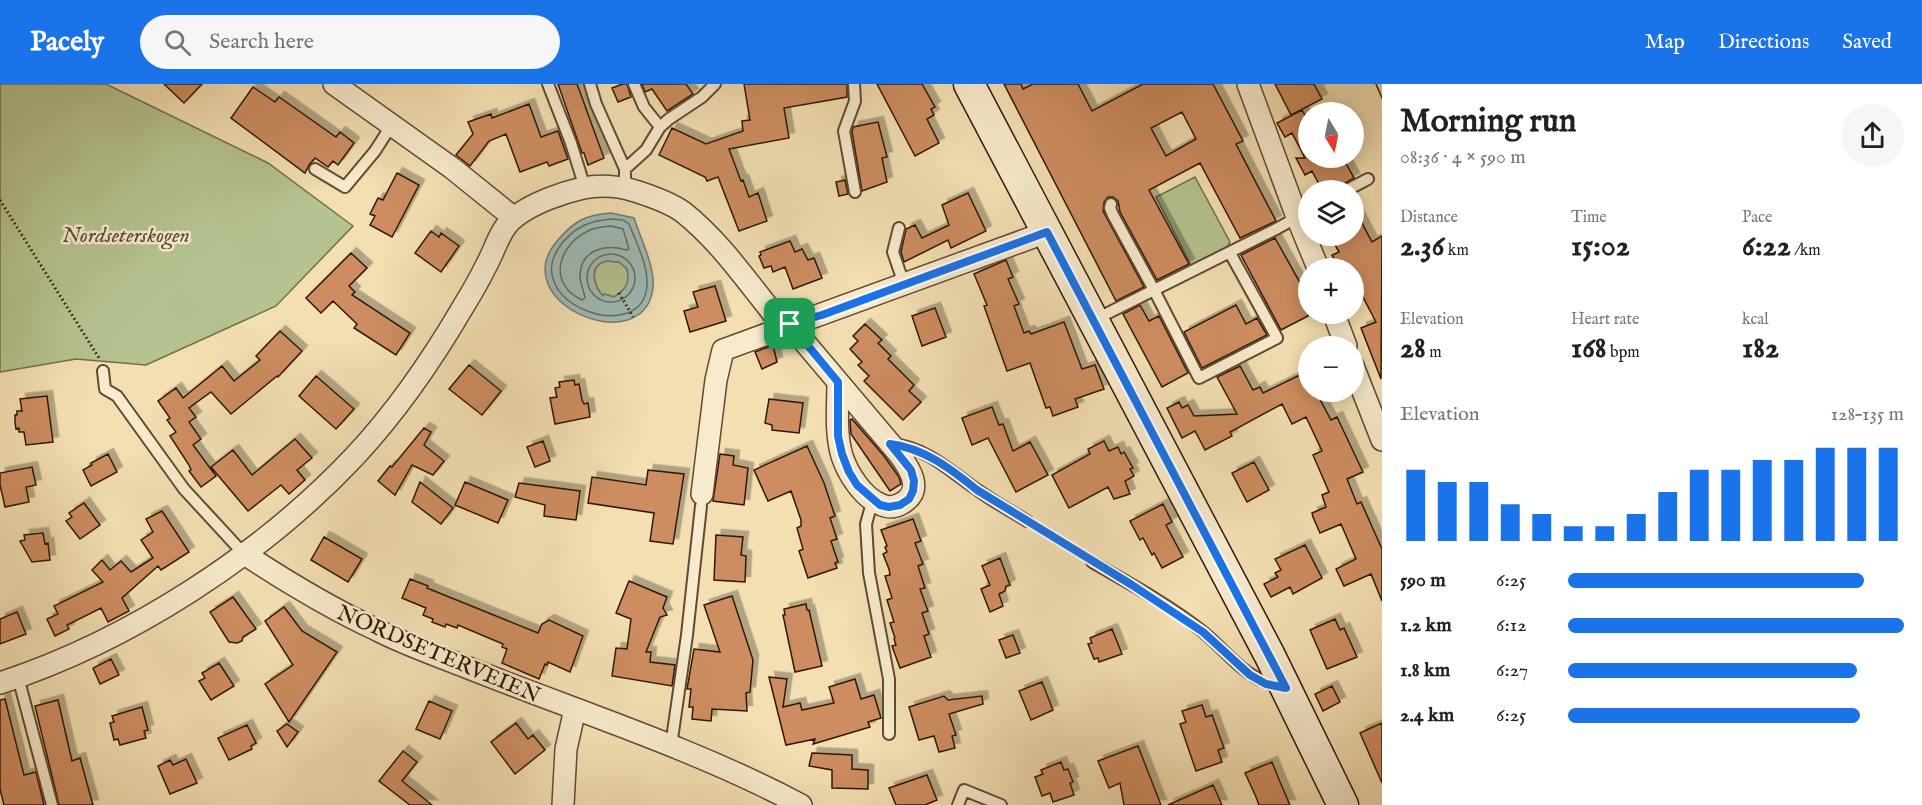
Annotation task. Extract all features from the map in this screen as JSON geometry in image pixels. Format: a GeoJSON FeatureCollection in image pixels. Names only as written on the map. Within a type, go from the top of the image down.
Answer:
{"type":"FeatureCollection","features":[{"type":"Feature","properties":{"kind":"main road"},"geometry":{"type":"LineString","coordinates":[[969,84],[1286,688],[1343,805]]}},
{"type":"Feature","properties":{"kind":"street"},"geometry":{"type":"LineString","coordinates":[[334,84],[452,168],[514,218]]}},
{"type":"Feature","properties":{"kind":"street"},"geometry":{"type":"LineString","coordinates":[[1248,84],[1298,204]]}},
{"type":"Feature","properties":{"kind":"street"},"geometry":{"type":"LineString","coordinates":[[9,680],[73,656],[129,627],[184,595],[288,519],[355,456],[395,409],[447,334],[499,239],[514,218],[543,202],[585,188],[625,179],[659,200],[686,210],[838,382],[911,470],[914,481],[913,491],[909,499],[897,506],[880,505],[857,485],[849,472],[842,454],[838,426],[838,382]]}},
{"type":"Feature","properties":{"kind":"street"},"geometry":{"type":"LineString","coordinates":[[701,500],[716,380],[723,350],[1047,232]]}},
{"type":"Feature","properties":{"kind":"street"},"geometry":{"type":"LineString","coordinates":[[1364,394],[1382,440]]}},
{"type":"Feature","properties":{"kind":"street","name":"NORDSETERVEIEN"},"geometry":{"type":"LineString","coordinates":[[243,553],[297,588],[377,631],[671,746],[751,780],[801,805]]}},
{"type":"Feature","properties":{"kind":"street"},"geometry":{"type":"LineString","coordinates":[[563,805],[566,749],[575,709]]}},
{"type":"Feature","properties":{"kind":"lane"},"geometry":{"type":"LineString","coordinates":[[548,84],[571,143],[585,188]]}},
{"type":"Feature","properties":{"kind":"lane"},"geometry":{"type":"LineString","coordinates":[[590,84],[625,179]]}},
{"type":"Feature","properties":{"kind":"lane"},"geometry":{"type":"LineString","coordinates":[[634,84],[639,99],[660,127]]}},
{"type":"Feature","properties":{"kind":"lane"},"geometry":{"type":"LineString","coordinates":[[625,179],[660,127],[669,118],[702,97],[715,84]]}},
{"type":"Feature","properties":{"kind":"lane"},"geometry":{"type":"LineString","coordinates":[[854,84],[855,101],[844,132],[855,192]]}},
{"type":"Feature","properties":{"kind":"lane"},"geometry":{"type":"LineString","coordinates":[[315,170],[345,187],[375,151],[391,126]]}},
{"type":"Feature","properties":{"kind":"lane"},"geometry":{"type":"LineString","coordinates":[[1364,181],[1368,179]]}},
{"type":"Feature","properties":{"kind":"lane"},"geometry":{"type":"LineString","coordinates":[[1111,204],[1113,215],[1199,378],[1277,338],[1230,253]]}},
{"type":"Feature","properties":{"kind":"lane"},"geometry":{"type":"LineString","coordinates":[[1093,320],[1230,253],[1298,216]]}},
{"type":"Feature","properties":{"kind":"lane"},"geometry":{"type":"LineString","coordinates":[[899,228],[893,252],[904,284]]}},
{"type":"Feature","properties":{"kind":"lane","name":"NORDSETERVEIEN"},"geometry":{"type":"LineString","coordinates":[[103,371],[105,389],[117,396],[184,489],[243,553]]}},
{"type":"Feature","properties":{"kind":"lane"},"geometry":{"type":"LineString","coordinates":[[890,444],[921,451],[1027,521]]}},
{"type":"Feature","properties":{"kind":"lane"},"geometry":{"type":"LineString","coordinates":[[873,499],[866,524],[869,573],[889,680],[889,734]]}},
{"type":"Feature","properties":{"kind":"lane"},"geometry":{"type":"LineString","coordinates":[[671,746],[687,635],[701,500]]}},
{"type":"Feature","properties":{"kind":"lane"},"geometry":{"type":"LineString","coordinates":[[1092,562],[1132,585],[1203,632],[1250,675],[1266,684],[1286,688]]}},
{"type":"Feature","properties":{"kind":"lane"},"geometry":{"type":"LineString","coordinates":[[9,680],[52,805]]}},
{"type":"Feature","properties":{"kind":"lane"},"geometry":{"type":"LineString","coordinates":[[958,805],[964,790],[1001,805]]}},
{"type":"Feature","properties":{"kind":"path"},"geometry":{"type":"LineString","coordinates":[[0,200],[98,354],[103,371]]}},
{"type":"Feature","properties":{"kind":"path"},"geometry":{"type":"LineString","coordinates":[[619,292],[633,317]]}},
{"type":"Feature","properties":{"kind":"path"},"geometry":{"type":"LineString","coordinates":[[1027,521],[1092,562]]}},
{"type":"Feature","properties":{"kind":"green space","name":"Nordseterskogen"},"geometry":{"type":"Polygon","coordinates":[[[0,84],[106,84],[268,163],[353,226],[276,306],[146,365],[76,359],[0,372],[0,84]]]}},
{"type":"Feature","properties":{"kind":"green space"},"geometry":{"type":"Polygon","coordinates":[[[1195,177],[1230,242],[1226,249],[1192,267],[1156,197],[1195,177]]]}},
{"type":"Feature","properties":{"kind":"green space"},"geometry":{"type":"Polygon","coordinates":[[[606,261],[619,262],[627,269],[626,286],[614,297],[605,294],[603,296],[595,281],[597,267],[606,261]]]}},
{"type":"Feature","properties":{"kind":"water"},"geometry":{"type":"Polygon","coordinates":[[[611,213],[634,218],[652,271],[653,288],[644,309],[627,320],[605,322],[582,315],[562,302],[548,285],[546,264],[557,241],[569,228],[581,220],[611,213]],[[619,262],[600,263],[595,271],[595,281],[603,296],[604,294],[614,297],[626,286],[627,269],[619,262]]]}},
{"type":"Feature","properties":{"kind":"building"},"geometry":{"type":"Polygon","coordinates":[[[164,84],[202,84],[184,103],[164,84]]]}},
{"type":"Feature","properties":{"kind":"building"},"geometry":{"type":"Polygon","coordinates":[[[558,84],[577,84],[604,158],[588,165],[558,84]]]}},
{"type":"Feature","properties":{"kind":"building"},"geometry":{"type":"Polygon","coordinates":[[[627,84],[631,97],[618,102],[612,88],[627,84]]]}},
{"type":"Feature","properties":{"kind":"building"},"geometry":{"type":"Polygon","coordinates":[[[642,84],[686,84],[693,94],[667,111],[652,89],[645,92],[642,84]]]}},
{"type":"Feature","properties":{"kind":"building"},"geometry":{"type":"Polygon","coordinates":[[[744,84],[847,84],[847,97],[784,108],[789,138],[729,149],[749,197],[758,193],[767,221],[739,231],[718,177],[707,181],[705,177],[659,155],[672,128],[706,144],[743,131],[742,121],[750,120],[744,84]]]}},
{"type":"Feature","properties":{"kind":"building"},"geometry":{"type":"Polygon","coordinates":[[[877,84],[922,84],[935,107],[931,109],[934,115],[927,119],[939,143],[915,156],[877,84]]]}},
{"type":"Feature","properties":{"kind":"building"},"geometry":{"type":"Polygon","coordinates":[[[1004,84],[1021,84],[1023,89],[1033,84],[1078,84],[1092,111],[1143,84],[1213,84],[1243,141],[1236,144],[1276,221],[1240,238],[1200,163],[1149,190],[1189,264],[1157,280],[1120,212],[1118,201],[1113,197],[1108,197],[1104,202],[1103,211],[1144,287],[1116,301],[1004,84]],[[1182,112],[1151,128],[1166,156],[1196,139],[1182,112]]]}},
{"type":"Feature","properties":{"kind":"building"},"geometry":{"type":"Polygon","coordinates":[[[1275,84],[1314,84],[1322,99],[1316,102],[1298,102],[1298,111],[1291,115],[1275,84]]]}},
{"type":"Feature","properties":{"kind":"building"},"geometry":{"type":"Polygon","coordinates":[[[253,87],[275,102],[279,97],[336,137],[340,132],[354,143],[338,165],[333,161],[328,167],[315,158],[305,173],[231,118],[253,87]]]}},
{"type":"Feature","properties":{"kind":"building"},"geometry":{"type":"Polygon","coordinates":[[[529,104],[541,137],[558,131],[568,159],[549,166],[547,162],[520,172],[506,134],[489,141],[470,166],[456,155],[473,134],[468,122],[491,114],[492,118],[529,104]]]}},
{"type":"Feature","properties":{"kind":"building"},"geometry":{"type":"Polygon","coordinates":[[[1298,112],[1298,145],[1292,133],[1285,137],[1277,123],[1298,112]]]}},
{"type":"Feature","properties":{"kind":"building"},"geometry":{"type":"Polygon","coordinates":[[[878,122],[887,157],[882,158],[887,182],[862,191],[853,127],[878,122]]]}},
{"type":"Feature","properties":{"kind":"building"},"geometry":{"type":"Polygon","coordinates":[[[1301,168],[1348,168],[1354,178],[1350,180],[1317,180],[1312,171],[1305,175],[1301,168]]]}},
{"type":"Feature","properties":{"kind":"building"},"geometry":{"type":"Polygon","coordinates":[[[397,173],[419,185],[392,237],[370,225],[375,216],[370,214],[378,198],[383,200],[397,173]]]}},
{"type":"Feature","properties":{"kind":"building"},"geometry":{"type":"Polygon","coordinates":[[[845,180],[848,194],[839,196],[836,182],[845,180]]]}},
{"type":"Feature","properties":{"kind":"building"},"geometry":{"type":"Polygon","coordinates":[[[968,193],[986,231],[951,248],[948,240],[904,262],[901,252],[906,229],[915,225],[922,238],[949,225],[942,205],[968,193]]]}},
{"type":"Feature","properties":{"kind":"building"},"geometry":{"type":"Polygon","coordinates":[[[1364,227],[1372,242],[1382,236],[1381,379],[1361,328],[1376,322],[1364,299],[1364,258],[1334,258],[1332,255],[1339,252],[1336,246],[1364,246],[1364,227]]]}},
{"type":"Feature","properties":{"kind":"building"},"geometry":{"type":"Polygon","coordinates":[[[431,231],[439,237],[441,233],[459,246],[441,272],[415,253],[431,231]]]}},
{"type":"Feature","properties":{"kind":"building"},"geometry":{"type":"Polygon","coordinates":[[[1275,238],[1298,279],[1298,321],[1281,330],[1241,255],[1275,238]]]}},
{"type":"Feature","properties":{"kind":"building"},"geometry":{"type":"Polygon","coordinates":[[[790,241],[795,252],[802,249],[808,260],[814,258],[822,278],[793,289],[785,267],[773,272],[771,266],[764,268],[759,256],[760,252],[790,241]]]}},
{"type":"Feature","properties":{"kind":"building"},"geometry":{"type":"Polygon","coordinates":[[[351,253],[367,268],[349,286],[355,292],[352,295],[410,333],[396,355],[354,328],[357,324],[333,301],[321,313],[306,298],[351,253]]]}},
{"type":"Feature","properties":{"kind":"building"},"geometry":{"type":"Polygon","coordinates":[[[1006,260],[1013,277],[1008,279],[1019,304],[1014,306],[1024,333],[1029,331],[1031,334],[1064,322],[1082,369],[1095,365],[1104,389],[1075,399],[1078,407],[1053,416],[1050,407],[1046,408],[1030,363],[1007,371],[984,306],[987,305],[974,274],[1006,260]]]}},
{"type":"Feature","properties":{"kind":"building"},"geometry":{"type":"Polygon","coordinates":[[[715,286],[726,321],[690,332],[684,311],[698,307],[693,292],[715,286]]]}},
{"type":"Feature","properties":{"kind":"building"},"geometry":{"type":"Polygon","coordinates":[[[1140,305],[1149,321],[1159,316],[1188,373],[1162,387],[1123,314],[1140,305]]]}},
{"type":"Feature","properties":{"kind":"building"},"geometry":{"type":"Polygon","coordinates":[[[1236,305],[1246,324],[1257,318],[1267,335],[1202,368],[1184,332],[1236,305]]]}},
{"type":"Feature","properties":{"kind":"building"},"geometry":{"type":"Polygon","coordinates":[[[935,308],[946,337],[922,346],[912,316],[935,308]]]}},
{"type":"Feature","properties":{"kind":"building"},"geometry":{"type":"Polygon","coordinates":[[[865,324],[882,340],[878,343],[891,356],[888,359],[914,385],[909,391],[921,402],[903,420],[864,381],[869,376],[858,365],[862,362],[850,349],[858,341],[853,336],[865,324]]]}},
{"type":"Feature","properties":{"kind":"building"},"geometry":{"type":"Polygon","coordinates":[[[280,331],[302,351],[278,377],[231,414],[211,392],[189,408],[196,417],[189,422],[201,439],[193,445],[216,476],[201,487],[189,471],[191,470],[189,465],[170,436],[176,432],[167,420],[170,418],[158,401],[176,388],[183,398],[222,366],[234,381],[260,360],[256,356],[280,331]]]}},
{"type":"Feature","properties":{"kind":"building"},"geometry":{"type":"Polygon","coordinates":[[[773,345],[777,362],[762,369],[755,352],[773,345]]]}},
{"type":"Feature","properties":{"kind":"building"},"geometry":{"type":"Polygon","coordinates":[[[469,365],[501,391],[482,415],[449,389],[469,365]]]}},
{"type":"Feature","properties":{"kind":"building"},"geometry":{"type":"Polygon","coordinates":[[[1240,366],[1253,390],[1260,387],[1263,393],[1298,376],[1298,402],[1321,402],[1331,420],[1337,417],[1363,472],[1347,479],[1357,504],[1361,502],[1382,549],[1382,601],[1371,574],[1344,586],[1336,569],[1356,559],[1341,524],[1320,533],[1313,517],[1312,513],[1326,507],[1322,495],[1329,492],[1313,455],[1322,451],[1306,417],[1292,424],[1282,404],[1230,432],[1232,436],[1205,450],[1195,431],[1182,438],[1167,408],[1179,402],[1182,408],[1188,405],[1194,416],[1237,414],[1217,377],[1240,366]]]}},
{"type":"Feature","properties":{"kind":"building"},"geometry":{"type":"Polygon","coordinates":[[[316,376],[354,409],[336,429],[299,396],[316,376]]]}},
{"type":"Feature","properties":{"kind":"building"},"geometry":{"type":"Polygon","coordinates":[[[574,380],[575,385],[579,384],[584,404],[588,403],[590,417],[555,424],[550,398],[557,397],[555,388],[560,387],[559,382],[574,380]]]}},
{"type":"Feature","properties":{"kind":"building"},"geometry":{"type":"Polygon","coordinates":[[[47,396],[53,442],[26,445],[24,432],[19,432],[19,428],[16,429],[15,422],[17,411],[22,411],[20,399],[47,396]]]}},
{"type":"Feature","properties":{"kind":"building"},"geometry":{"type":"Polygon","coordinates":[[[769,399],[803,403],[799,433],[772,430],[772,425],[765,423],[769,399]]]}},
{"type":"Feature","properties":{"kind":"building"},"geometry":{"type":"Polygon","coordinates":[[[992,407],[999,425],[1003,424],[1013,451],[1030,442],[1048,475],[1016,492],[988,438],[972,445],[962,418],[992,407]]]}},
{"type":"Feature","properties":{"kind":"building"},"geometry":{"type":"Polygon","coordinates":[[[852,419],[899,477],[901,484],[890,491],[851,434],[850,420],[852,419]]]}},
{"type":"Feature","properties":{"kind":"building"},"geometry":{"type":"Polygon","coordinates":[[[424,428],[431,432],[424,445],[444,461],[433,475],[412,465],[395,495],[378,481],[424,428]]]}},
{"type":"Feature","properties":{"kind":"building"},"geometry":{"type":"Polygon","coordinates":[[[295,439],[312,458],[297,470],[305,480],[289,494],[281,485],[248,511],[211,467],[233,450],[252,475],[295,439]]]}},
{"type":"Feature","properties":{"kind":"building"},"geometry":{"type":"Polygon","coordinates":[[[543,441],[550,461],[535,467],[527,447],[543,441]]]}},
{"type":"Feature","properties":{"kind":"building"},"geometry":{"type":"Polygon","coordinates":[[[1104,441],[1109,451],[1118,447],[1121,454],[1124,452],[1133,468],[1130,469],[1134,476],[1125,481],[1130,494],[1114,499],[1108,487],[1069,508],[1052,475],[1090,454],[1088,449],[1104,441]]]}},
{"type":"Feature","properties":{"kind":"building"},"geometry":{"type":"Polygon","coordinates":[[[807,446],[824,483],[835,516],[830,518],[837,539],[831,541],[838,562],[835,563],[837,568],[808,578],[799,551],[803,549],[797,528],[801,526],[801,520],[791,491],[768,501],[754,470],[807,446]]]}},
{"type":"Feature","properties":{"kind":"building"},"geometry":{"type":"Polygon","coordinates":[[[108,454],[117,472],[91,486],[83,470],[108,454]]]}},
{"type":"Feature","properties":{"kind":"building"},"geometry":{"type":"Polygon","coordinates":[[[720,454],[734,456],[733,465],[748,468],[744,505],[713,501],[720,454]]]}},
{"type":"Feature","properties":{"kind":"building"},"geometry":{"type":"Polygon","coordinates":[[[1254,462],[1269,490],[1247,502],[1232,473],[1254,462]]]}},
{"type":"Feature","properties":{"kind":"building"},"geometry":{"type":"Polygon","coordinates":[[[32,467],[36,485],[26,487],[29,502],[5,507],[0,473],[32,467]]]}},
{"type":"Feature","properties":{"kind":"building"},"geometry":{"type":"Polygon","coordinates":[[[648,470],[684,474],[673,544],[650,541],[654,513],[588,503],[592,477],[646,485],[648,470]]]}},
{"type":"Feature","properties":{"kind":"building"},"geometry":{"type":"Polygon","coordinates":[[[420,482],[453,508],[441,524],[412,502],[420,482]]]}},
{"type":"Feature","properties":{"kind":"building"},"geometry":{"type":"Polygon","coordinates":[[[465,482],[508,500],[498,523],[455,505],[465,482]]]}},
{"type":"Feature","properties":{"kind":"building"},"geometry":{"type":"Polygon","coordinates":[[[519,483],[580,491],[576,520],[544,516],[545,505],[515,497],[519,483]]]}},
{"type":"Feature","properties":{"kind":"building"},"geometry":{"type":"Polygon","coordinates":[[[84,503],[100,525],[80,539],[66,521],[72,517],[69,513],[84,503]]]}},
{"type":"Feature","properties":{"kind":"building"},"geometry":{"type":"Polygon","coordinates":[[[1163,504],[1172,522],[1166,525],[1183,557],[1162,568],[1143,538],[1140,540],[1130,521],[1163,504]]]}},
{"type":"Feature","properties":{"kind":"building"},"geometry":{"type":"Polygon","coordinates":[[[162,511],[189,552],[161,570],[158,566],[122,598],[129,611],[108,622],[101,608],[67,625],[69,629],[55,636],[47,619],[58,614],[54,606],[103,582],[92,570],[102,560],[110,570],[121,561],[131,572],[153,558],[141,540],[153,532],[146,519],[162,511]]]}},
{"type":"Feature","properties":{"kind":"building"},"geometry":{"type":"Polygon","coordinates":[[[913,519],[921,541],[915,543],[923,564],[918,566],[925,588],[920,589],[928,611],[922,613],[929,634],[924,636],[931,657],[900,668],[892,646],[896,645],[890,623],[894,622],[887,600],[892,598],[885,576],[890,575],[883,554],[887,552],[885,547],[887,546],[881,530],[913,519]]]}},
{"type":"Feature","properties":{"kind":"building"},"geometry":{"type":"Polygon","coordinates":[[[43,533],[45,544],[48,543],[50,560],[32,562],[20,541],[25,540],[24,535],[43,533]]]}},
{"type":"Feature","properties":{"kind":"building"},"geometry":{"type":"Polygon","coordinates":[[[716,535],[743,537],[741,555],[746,556],[745,582],[714,580],[716,535]]]}},
{"type":"Feature","properties":{"kind":"building"},"geometry":{"type":"Polygon","coordinates":[[[324,537],[362,559],[348,582],[311,560],[324,537]]]}},
{"type":"Feature","properties":{"kind":"building"},"geometry":{"type":"Polygon","coordinates":[[[1305,545],[1322,578],[1293,594],[1290,587],[1271,597],[1264,584],[1278,577],[1275,573],[1281,570],[1275,559],[1305,545]]]}},
{"type":"Feature","properties":{"kind":"building"},"geometry":{"type":"Polygon","coordinates":[[[1000,558],[1010,585],[999,594],[1003,606],[990,612],[981,589],[990,585],[982,566],[1000,558]]]}},
{"type":"Feature","properties":{"kind":"building"},"geometry":{"type":"Polygon","coordinates":[[[410,579],[538,633],[542,624],[549,620],[583,636],[570,672],[548,662],[539,679],[502,663],[507,649],[502,647],[503,644],[458,625],[457,628],[446,624],[445,627],[432,622],[433,619],[423,615],[426,608],[402,598],[410,579]]]}},
{"type":"Feature","properties":{"kind":"building"},"geometry":{"type":"Polygon","coordinates":[[[629,581],[667,597],[663,608],[667,615],[660,617],[646,652],[651,652],[650,662],[675,665],[672,686],[612,676],[616,648],[627,649],[631,619],[616,613],[629,581]]]}},
{"type":"Feature","properties":{"kind":"building"},"geometry":{"type":"Polygon","coordinates":[[[732,596],[753,660],[750,692],[746,693],[747,711],[712,709],[711,721],[692,719],[693,707],[689,707],[691,689],[687,689],[694,649],[720,652],[704,605],[732,596]]]}},
{"type":"Feature","properties":{"kind":"building"},"geometry":{"type":"Polygon","coordinates":[[[233,597],[256,629],[237,643],[229,642],[210,612],[233,597]]]}},
{"type":"Feature","properties":{"kind":"building"},"geometry":{"type":"Polygon","coordinates":[[[806,604],[822,666],[795,672],[783,615],[785,615],[784,609],[806,604]]]}},
{"type":"Feature","properties":{"kind":"building"},"geometry":{"type":"Polygon","coordinates":[[[284,607],[302,631],[337,652],[289,722],[265,684],[293,665],[265,621],[284,607]]]}},
{"type":"Feature","properties":{"kind":"building"},"geometry":{"type":"Polygon","coordinates":[[[17,612],[26,634],[0,644],[0,619],[17,612]]]}},
{"type":"Feature","properties":{"kind":"building"},"geometry":{"type":"Polygon","coordinates":[[[1335,619],[1340,630],[1344,628],[1357,657],[1327,669],[1310,630],[1335,619]]]}},
{"type":"Feature","properties":{"kind":"building"},"geometry":{"type":"Polygon","coordinates":[[[1112,629],[1122,654],[1099,662],[1098,658],[1094,659],[1088,644],[1092,643],[1090,638],[1112,629]]]}},
{"type":"Feature","properties":{"kind":"building"},"geometry":{"type":"Polygon","coordinates":[[[1013,635],[1020,653],[1006,658],[999,640],[1013,635]]]}},
{"type":"Feature","properties":{"kind":"building"},"geometry":{"type":"Polygon","coordinates":[[[111,659],[119,675],[100,684],[93,668],[111,659]]]}},
{"type":"Feature","properties":{"kind":"building"},"geometry":{"type":"Polygon","coordinates":[[[219,663],[234,686],[211,700],[199,681],[205,678],[202,673],[219,663]]]}},
{"type":"Feature","properties":{"kind":"building"},"geometry":{"type":"Polygon","coordinates":[[[769,677],[787,679],[783,707],[800,703],[802,710],[834,703],[829,687],[855,679],[861,699],[874,695],[881,718],[868,722],[870,727],[813,744],[815,739],[786,745],[769,677]]]}},
{"type":"Feature","properties":{"kind":"building"},"geometry":{"type":"Polygon","coordinates":[[[1042,682],[1053,710],[1031,720],[1019,691],[1042,682]]]}},
{"type":"Feature","properties":{"kind":"building"},"geometry":{"type":"Polygon","coordinates":[[[1332,686],[1340,702],[1323,711],[1315,694],[1332,686]]]}},
{"type":"Feature","properties":{"kind":"building"},"geometry":{"type":"Polygon","coordinates":[[[944,696],[948,700],[982,696],[983,704],[949,714],[956,735],[952,736],[955,748],[939,752],[934,736],[919,740],[909,707],[944,696]]]}},
{"type":"Feature","properties":{"kind":"building"},"geometry":{"type":"Polygon","coordinates":[[[5,699],[24,775],[36,772],[44,805],[4,805],[0,789],[0,700],[5,699]]]}},
{"type":"Feature","properties":{"kind":"building"},"geometry":{"type":"Polygon","coordinates":[[[58,700],[72,761],[80,758],[93,805],[59,805],[35,706],[58,700]]]}},
{"type":"Feature","properties":{"kind":"building"},"geometry":{"type":"Polygon","coordinates":[[[429,701],[452,711],[440,739],[416,729],[429,701]]]}},
{"type":"Feature","properties":{"kind":"building"},"geometry":{"type":"Polygon","coordinates":[[[1202,705],[1206,717],[1212,715],[1224,748],[1218,750],[1222,762],[1196,771],[1180,724],[1186,722],[1182,711],[1202,705]]]}},
{"type":"Feature","properties":{"kind":"building"},"geometry":{"type":"Polygon","coordinates":[[[142,707],[148,730],[144,731],[146,738],[120,745],[118,739],[114,740],[110,723],[114,722],[112,716],[142,707]]]}},
{"type":"Feature","properties":{"kind":"building"},"geometry":{"type":"Polygon","coordinates":[[[516,723],[528,739],[533,735],[545,750],[515,774],[491,742],[516,723]]]}},
{"type":"Feature","properties":{"kind":"building"},"geometry":{"type":"Polygon","coordinates":[[[1382,723],[1382,783],[1360,733],[1382,723]]]}},
{"type":"Feature","properties":{"kind":"building"},"geometry":{"type":"Polygon","coordinates":[[[287,724],[298,732],[287,747],[277,731],[287,724]]]}},
{"type":"Feature","properties":{"kind":"building"},"geometry":{"type":"Polygon","coordinates":[[[247,725],[256,743],[251,746],[252,749],[229,760],[218,738],[247,725]]]}},
{"type":"Feature","properties":{"kind":"building"},"geometry":{"type":"Polygon","coordinates":[[[1138,746],[1161,805],[1124,805],[1120,783],[1109,788],[1098,761],[1138,746]]]}},
{"type":"Feature","properties":{"kind":"building"},"geometry":{"type":"Polygon","coordinates":[[[403,751],[417,762],[402,781],[432,805],[410,805],[379,781],[403,751]]]}},
{"type":"Feature","properties":{"kind":"building"},"geometry":{"type":"Polygon","coordinates":[[[812,753],[852,755],[852,769],[868,770],[868,789],[832,788],[832,770],[809,766],[812,753]]]}},
{"type":"Feature","properties":{"kind":"building"},"geometry":{"type":"Polygon","coordinates":[[[186,759],[197,783],[170,794],[158,766],[170,760],[173,765],[186,759]]]}},
{"type":"Feature","properties":{"kind":"building"},"geometry":{"type":"Polygon","coordinates":[[[1061,762],[1064,770],[1068,769],[1073,782],[1070,783],[1074,795],[1053,802],[1050,793],[1042,796],[1035,777],[1043,774],[1041,770],[1061,762]]]}},
{"type":"Feature","properties":{"kind":"building"},"geometry":{"type":"Polygon","coordinates":[[[1272,762],[1290,805],[1259,805],[1245,773],[1272,762]]]}},
{"type":"Feature","properties":{"kind":"building"},"geometry":{"type":"Polygon","coordinates":[[[927,775],[937,800],[925,805],[896,805],[889,788],[927,775]]]}},
{"type":"Feature","properties":{"kind":"building"},"geometry":{"type":"Polygon","coordinates":[[[1213,785],[1222,805],[1168,805],[1213,785]]]}},
{"type":"Feature","properties":{"kind":"tram line"},"geometry":{"type":"LineString","coordinates":[[1376,84],[1382,98]]}},
{"type":"Feature","properties":{"kind":"route"},"geometry":{"type":"LineString","coordinates":[[1047,232],[1286,688],[1266,684],[1250,675],[1203,632],[1132,585],[977,490],[959,475],[921,451],[890,444],[911,470],[914,481],[913,491],[909,499],[900,505],[889,507],[880,505],[857,485],[842,454],[838,436],[838,382],[790,324],[822,315],[1047,232]]}}]}
